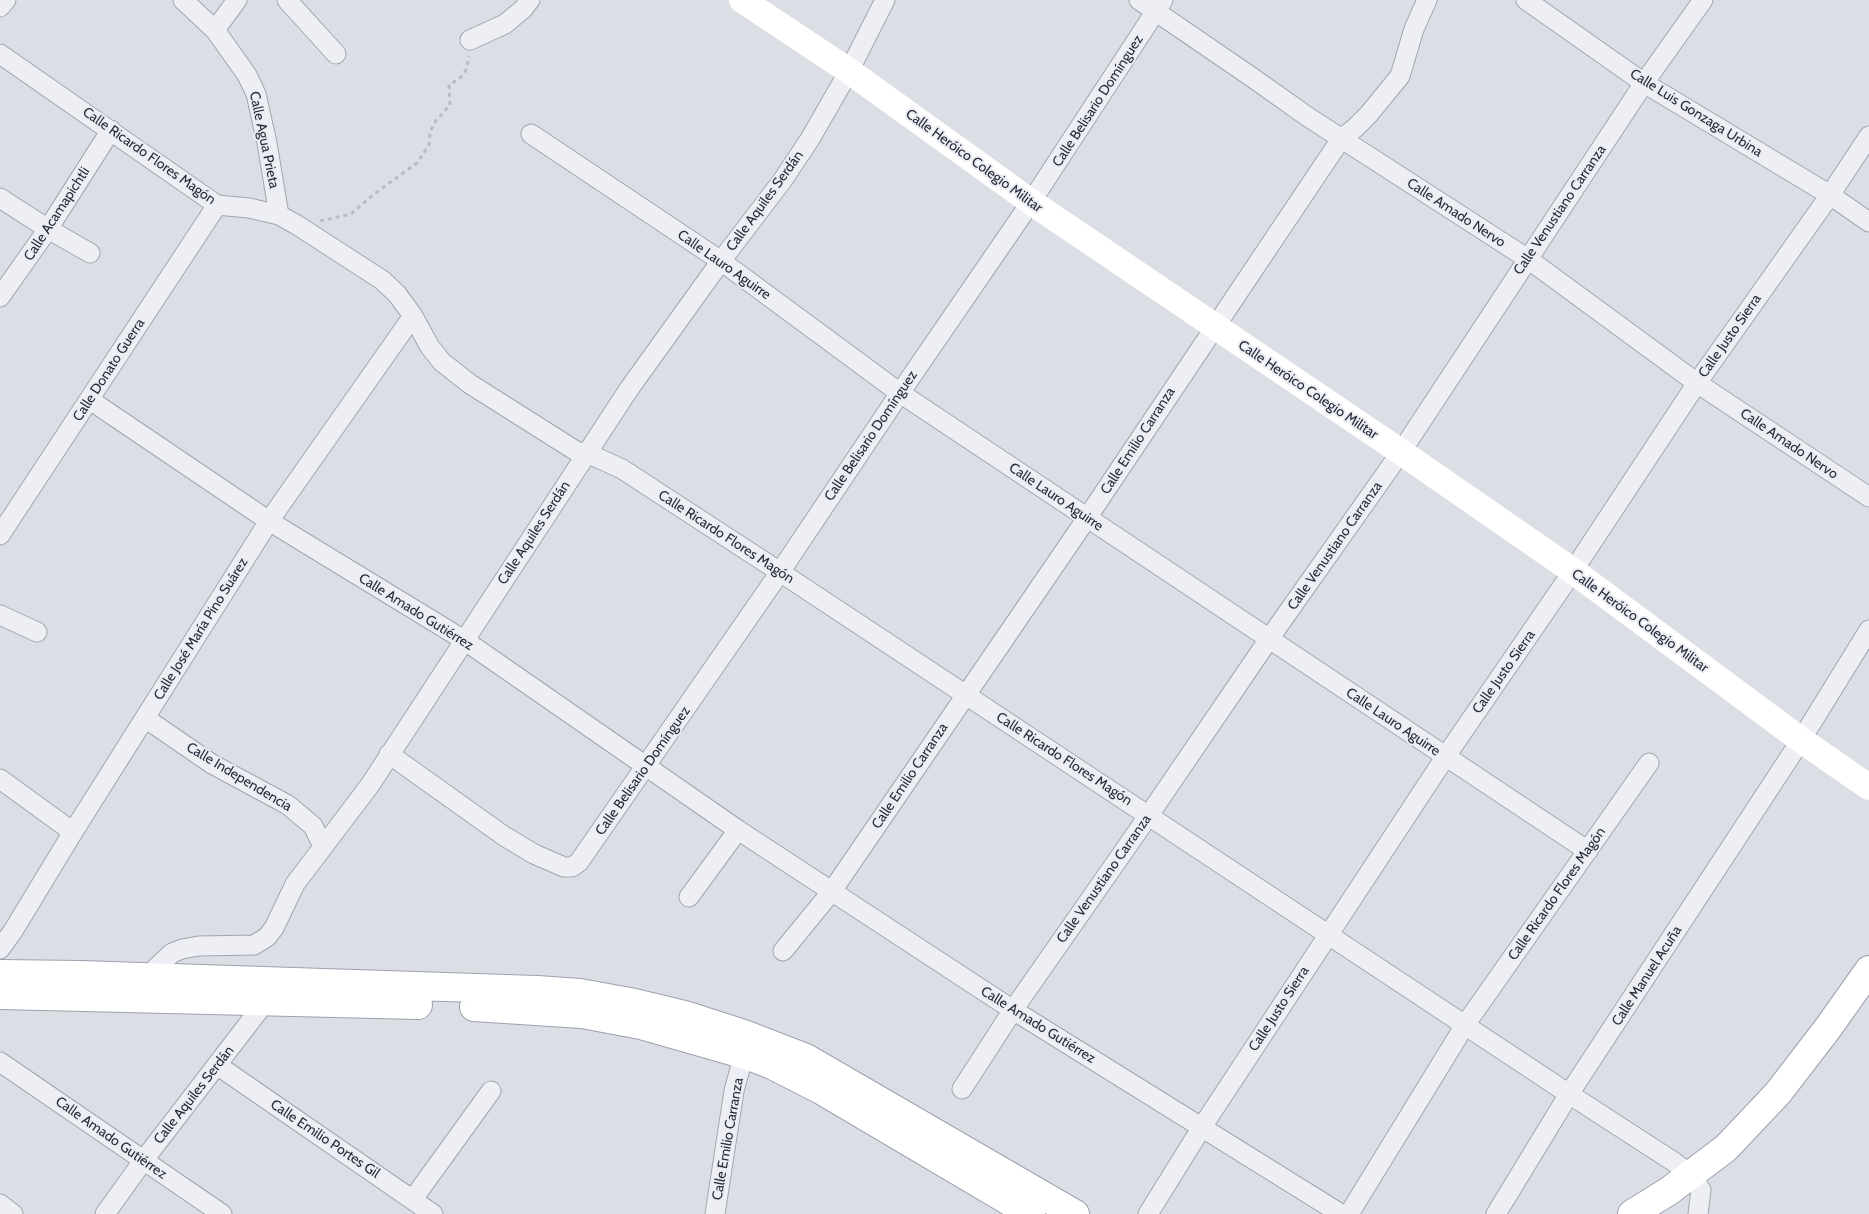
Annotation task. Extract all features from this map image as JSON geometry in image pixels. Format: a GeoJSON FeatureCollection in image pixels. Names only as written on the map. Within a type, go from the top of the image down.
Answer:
{"type":"FeatureCollection","features":[{"type":"Feature","properties":{"kind":"main road","name":"Calle Heróico Colegio Militar"},"geometry":{"type":"LineString","coordinates":[[742,0],[849,71],[1030,202],[1401,452],[1573,571],[1802,740],[1869,787]]}},
{"type":"Feature","properties":{"kind":"main road"},"geometry":{"type":"LineString","coordinates":[[1697,1193],[1726,1148],[1778,1093],[1828,1028],[1869,970]]}},
{"type":"Feature","properties":{"kind":"main road"},"geometry":{"type":"LineString","coordinates":[[0,974],[145,987],[266,1001],[444,1006],[582,1014],[806,1058],[1075,1214]]}},
{"type":"Feature","properties":{"kind":"main road"},"geometry":{"type":"LineString","coordinates":[[0,995],[145,987],[518,990],[580,994],[652,1007],[751,1046],[772,1065],[821,1090],[1019,1211]]}},
{"type":"Feature","properties":{"kind":"main road"},"geometry":{"type":"LineString","coordinates":[[1668,1214],[1737,1160],[1795,1101],[1838,1046],[1869,1001]]}},
{"type":"Feature","properties":{"kind":"main road"},"geometry":{"type":"LineString","coordinates":[[1632,1214],[1669,1191],[1697,1193]]}},
{"type":"Feature","properties":{"kind":"street"},"geometry":{"type":"LineString","coordinates":[[0,6],[6,0]]}},
{"type":"Feature","properties":{"kind":"street","name":"Calle Agua Prieta"},"geometry":{"type":"LineString","coordinates":[[183,0],[214,30],[247,75],[256,94],[267,143],[279,215]]}},
{"type":"Feature","properties":{"kind":"street"},"geometry":{"type":"LineString","coordinates":[[214,30],[238,0]]}},
{"type":"Feature","properties":{"kind":"street"},"geometry":{"type":"LineString","coordinates":[[287,0],[336,54]]}},
{"type":"Feature","properties":{"kind":"street"},"geometry":{"type":"LineString","coordinates":[[470,40],[505,24],[524,9],[530,0]]}},
{"type":"Feature","properties":{"kind":"street","name":"Calle Aquiles Serdán"},"geometry":{"type":"LineString","coordinates":[[145,987],[162,960],[182,949],[199,946],[245,946],[260,943],[274,928],[295,884],[360,799],[628,389],[782,181],[810,139],[849,71],[885,0]]}},
{"type":"Feature","properties":{"kind":"street","name":"Calle Amado Nervo"},"geometry":{"type":"LineString","coordinates":[[1139,0],[1160,6],[1341,138],[1528,259],[1697,383],[1869,497]]}},
{"type":"Feature","properties":{"kind":"street","name":"Calle Emilio Carranza"},"geometry":{"type":"LineString","coordinates":[[784,951],[832,891],[1087,518],[1341,138],[1355,128],[1400,76],[1414,29],[1427,0]]}},
{"type":"Feature","properties":{"kind":"street","name":"Calle Luis Gonzaga Urbina"},"geometry":{"type":"LineString","coordinates":[[1526,0],[1644,83],[1830,195],[1869,222]]}},
{"type":"Feature","properties":{"kind":"street","name":"Calle Venustiano Carranza"},"geometry":{"type":"LineString","coordinates":[[962,1089],[1013,1010],[1150,815],[1269,639],[1401,452],[1644,83],[1702,0]]}},
{"type":"Feature","properties":{"kind":"street","name":"Calle Belisario Domínguez"},"geometry":{"type":"LineString","coordinates":[[389,754],[504,836],[552,862],[564,867],[572,867],[584,856],[780,572],[1160,6]]}},
{"type":"Feature","properties":{"kind":"street","name":"Calle Ricardo Flores Magón"},"geometry":{"type":"LineString","coordinates":[[0,54],[217,205],[249,208],[279,215],[382,280],[397,294],[430,347],[454,373],[562,443],[622,469],[1150,815],[1674,1162],[1697,1193]]}},
{"type":"Feature","properties":{"kind":"street","name":"Calle Acamapichtli"},"geometry":{"type":"LineString","coordinates":[[0,297],[48,230],[111,130]]}},
{"type":"Feature","properties":{"kind":"street","name":"Calle Lauro Aguirre"},"geometry":{"type":"LineString","coordinates":[[531,134],[721,261],[900,393],[1588,851]]}},
{"type":"Feature","properties":{"kind":"street","name":"Calle Justo Sierra"},"geometry":{"type":"LineString","coordinates":[[1148,1214],[1202,1127],[1446,756],[1573,571],[1697,383],[1830,195],[1869,136]]}},
{"type":"Feature","properties":{"kind":"street"},"geometry":{"type":"LineString","coordinates":[[0,198],[48,230],[90,253]]}},
{"type":"Feature","properties":{"kind":"street","name":"Calle Donato Guerra"},"geometry":{"type":"LineString","coordinates":[[0,535],[217,205]]}},
{"type":"Feature","properties":{"kind":"street","name":"Calle José María Pino Suárez"},"geometry":{"type":"LineString","coordinates":[[0,949],[7,926],[73,832],[269,521],[412,316]]}},
{"type":"Feature","properties":{"kind":"street","name":"Calle Amado Gutiérrez"},"geometry":{"type":"LineString","coordinates":[[90,400],[269,521],[464,640],[738,830],[1013,1010],[1341,1214]]}},
{"type":"Feature","properties":{"kind":"street"},"geometry":{"type":"LineString","coordinates":[[0,615],[37,632]]}},
{"type":"Feature","properties":{"kind":"street","name":"Calle Manuel Acuña"},"geometry":{"type":"LineString","coordinates":[[1496,1214],[1569,1094],[1802,740],[1869,630]]}},
{"type":"Feature","properties":{"kind":"street","name":"Calle Independencia"},"geometry":{"type":"LineString","coordinates":[[145,718],[212,764],[288,805],[313,826],[323,846]]}},
{"type":"Feature","properties":{"kind":"street","name":"Calle Ricardo Flores Magón"},"geometry":{"type":"LineString","coordinates":[[1349,1214],[1465,1025],[1649,763]]}},
{"type":"Feature","properties":{"kind":"street"},"geometry":{"type":"LineString","coordinates":[[0,779],[73,832]]}},
{"type":"Feature","properties":{"kind":"street"},"geometry":{"type":"LineString","coordinates":[[689,897],[738,830]]}},
{"type":"Feature","properties":{"kind":"street","name":"Calle Aquiles Serdán"},"geometry":{"type":"LineString","coordinates":[[104,1214],[266,1001]]}},
{"type":"Feature","properties":{"kind":"street","name":"Calle Emilio Carranza"},"geometry":{"type":"LineString","coordinates":[[716,1214],[734,1092],[741,1065],[751,1046]]}},
{"type":"Feature","properties":{"kind":"street","name":"Calle Amado Gutiérrez"},"geometry":{"type":"LineString","coordinates":[[0,1062],[222,1214]]}},
{"type":"Feature","properties":{"kind":"street","name":"Calle Emilio Portes Gil"},"geometry":{"type":"LineString","coordinates":[[217,1065],[433,1214]]}},
{"type":"Feature","properties":{"kind":"street"},"geometry":{"type":"LineString","coordinates":[[413,1199],[491,1091]]}},
{"type":"Feature","properties":{"kind":"street"},"geometry":{"type":"LineString","coordinates":[[0,1204],[13,1214]]}},
{"type":"Feature","properties":{"kind":"path"},"geometry":{"type":"LineString","coordinates":[[297,225],[351,214],[374,194],[416,164],[429,145],[430,133],[434,123],[450,105],[450,85],[460,78],[466,70],[470,40]]}}]}
